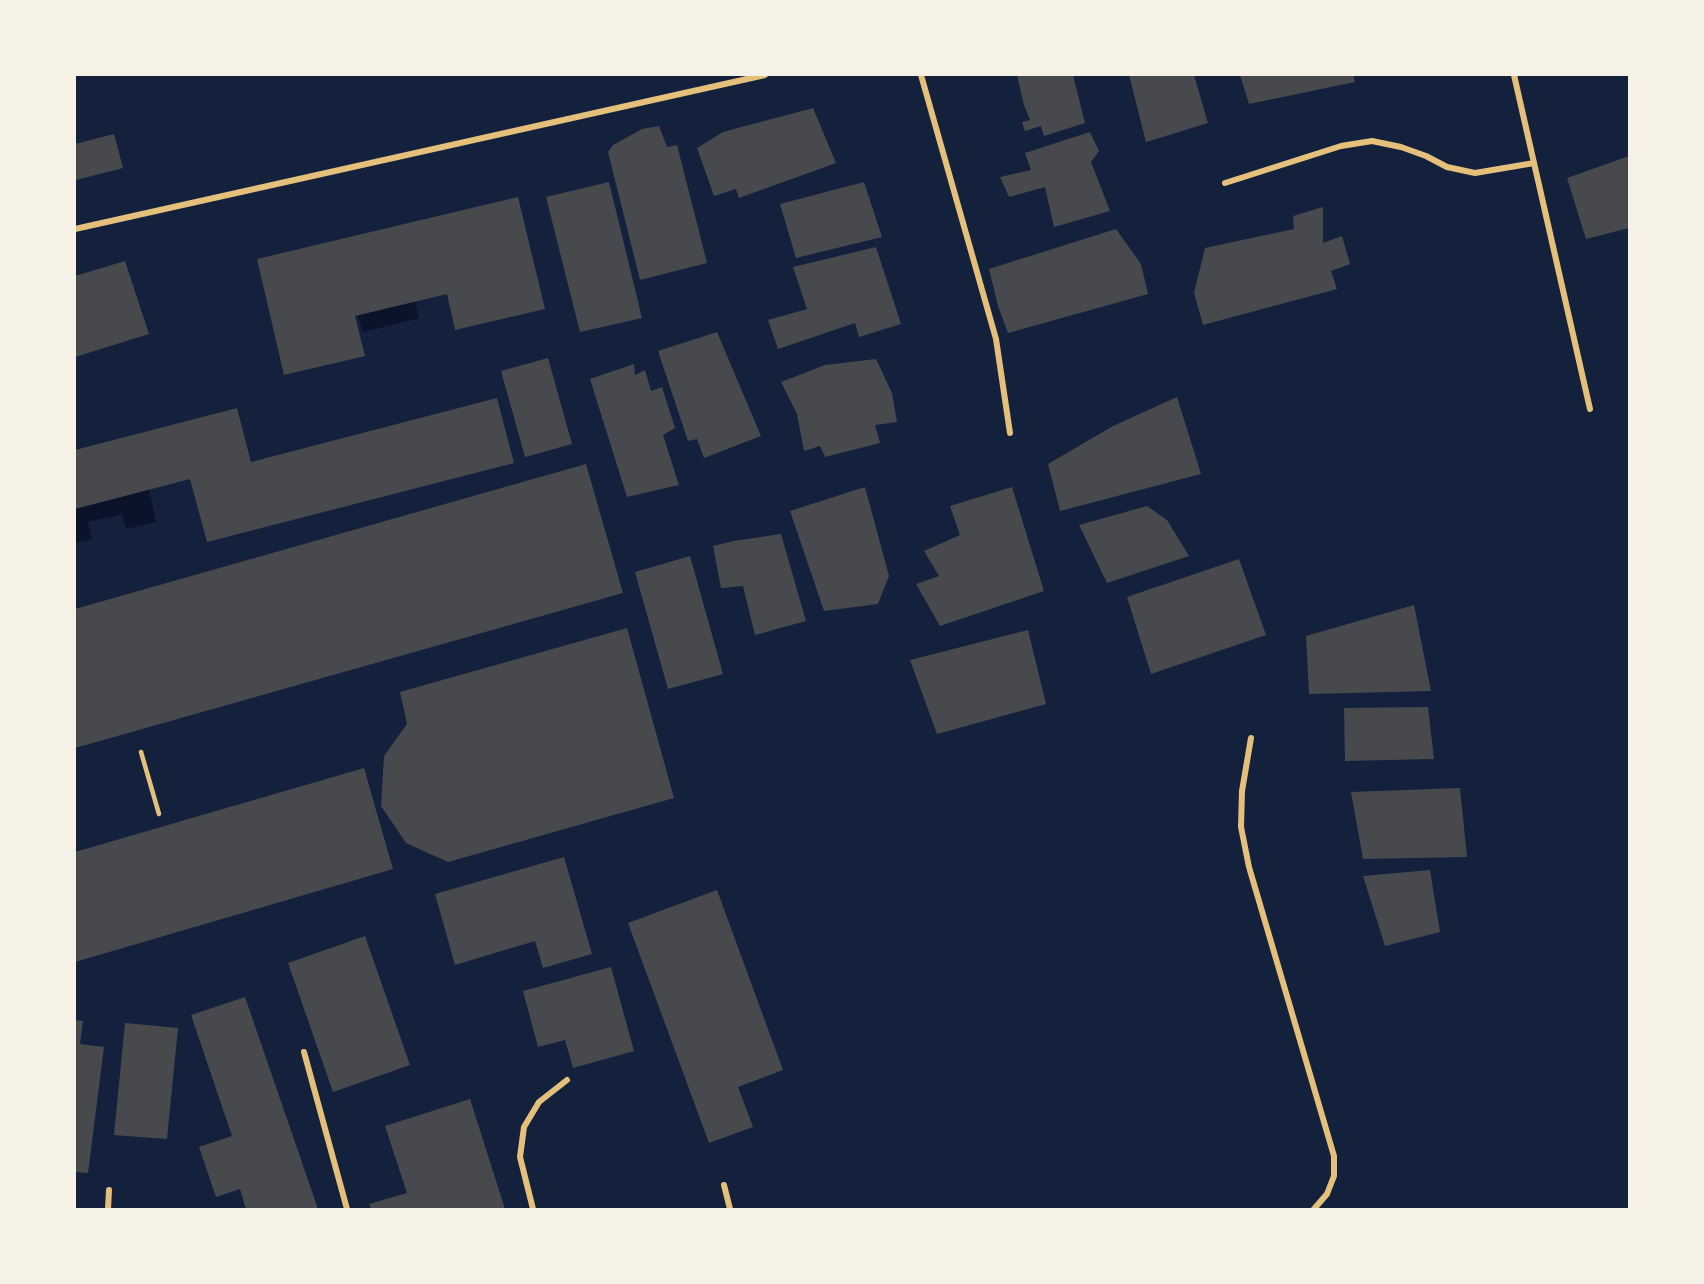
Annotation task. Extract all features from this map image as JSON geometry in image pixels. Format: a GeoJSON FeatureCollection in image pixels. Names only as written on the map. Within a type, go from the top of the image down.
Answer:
{"type":"FeatureCollection","features":[{"type":"Feature","properties":{"kind":"street"},"geometry":{"type":"LineString","coordinates":[[75,229],[765,75]]}},
{"type":"Feature","properties":{"kind":"street"},"geometry":{"type":"LineString","coordinates":[[921,75],[996,339],[1010,433]]}},
{"type":"Feature","properties":{"kind":"street"},"geometry":{"type":"LineString","coordinates":[[1515,75],[1590,410]]}},
{"type":"Feature","properties":{"kind":"street"},"geometry":{"type":"LineString","coordinates":[[1225,183],[1341,146],[1372,141],[1401,147],[1447,167],[1475,173],[1534,163]]}},
{"type":"Feature","properties":{"kind":"street"},"geometry":{"type":"LineString","coordinates":[[1251,738],[1242,791],[1241,827],[1249,867],[1334,1156],[1334,1176],[1327,1194],[1314,1209]]}},
{"type":"Feature","properties":{"kind":"street"},"geometry":{"type":"LineString","coordinates":[[304,1052],[347,1209]]}},
{"type":"Feature","properties":{"kind":"street"},"geometry":{"type":"LineString","coordinates":[[533,1209],[520,1157],[524,1127],[539,1102],[567,1080]]}},
{"type":"Feature","properties":{"kind":"street"},"geometry":{"type":"LineString","coordinates":[[724,1185],[730,1209]]}},
{"type":"Feature","properties":{"kind":"street"},"geometry":{"type":"LineString","coordinates":[[108,1209],[109,1190]]}},
{"type":"Feature","properties":{"kind":"lane"},"geometry":{"type":"LineString","coordinates":[[141,752],[159,814]]}},
{"type":"Feature","properties":{"kind":"water"},"geometry":{"type":"Polygon","coordinates":[[[413,294],[419,318],[363,332],[356,309],[413,294]]]}},
{"type":"Feature","properties":{"kind":"water"},"geometry":{"type":"Polygon","coordinates":[[[148,486],[156,522],[126,529],[122,514],[88,522],[92,539],[75,543],[75,503],[148,486]]]}},
{"type":"Feature","properties":{"kind":"building"},"geometry":{"type":"Polygon","coordinates":[[[1017,75],[1073,75],[1085,123],[1044,136],[1041,126],[1025,131],[1022,122],[1030,120],[1017,75]]]}},
{"type":"Feature","properties":{"kind":"building"},"geometry":{"type":"Polygon","coordinates":[[[1129,75],[1194,75],[1208,123],[1146,142],[1129,75]]]}},
{"type":"Feature","properties":{"kind":"building"},"geometry":{"type":"Polygon","coordinates":[[[1240,75],[1353,75],[1355,82],[1249,104],[1240,75]]]}},
{"type":"Feature","properties":{"kind":"building"},"geometry":{"type":"Polygon","coordinates":[[[813,108],[836,163],[739,198],[736,189],[714,196],[697,148],[723,132],[813,108]]]}},
{"type":"Feature","properties":{"kind":"building"},"geometry":{"type":"Polygon","coordinates":[[[659,126],[667,147],[677,145],[707,263],[640,280],[608,152],[613,145],[642,129],[659,126]]]}},
{"type":"Feature","properties":{"kind":"building"},"geometry":{"type":"Polygon","coordinates":[[[1090,132],[1099,151],[1091,162],[1110,211],[1054,227],[1045,187],[1009,197],[1000,177],[1031,170],[1025,153],[1090,132]]]}},
{"type":"Feature","properties":{"kind":"building"},"geometry":{"type":"Polygon","coordinates":[[[114,134],[123,168],[76,180],[75,144],[114,134]]]}},
{"type":"Feature","properties":{"kind":"building"},"geometry":{"type":"Polygon","coordinates":[[[1629,156],[1629,228],[1586,239],[1567,178],[1629,156]]]}},
{"type":"Feature","properties":{"kind":"building"},"geometry":{"type":"Polygon","coordinates":[[[609,182],[642,318],[580,332],[546,197],[609,182]]]}},
{"type":"Feature","properties":{"kind":"building"},"geometry":{"type":"Polygon","coordinates":[[[864,182],[882,237],[796,258],[780,204],[864,182]]]}},
{"type":"Feature","properties":{"kind":"building"},"geometry":{"type":"Polygon","coordinates":[[[518,197],[545,309],[455,330],[447,294],[355,316],[365,356],[284,375],[257,259],[518,197]]]}},
{"type":"Feature","properties":{"kind":"building"},"geometry":{"type":"Polygon","coordinates":[[[1323,207],[1323,243],[1342,236],[1350,264],[1331,271],[1337,289],[1203,325],[1194,293],[1205,248],[1294,229],[1293,216],[1323,207]]]}},
{"type":"Feature","properties":{"kind":"building"},"geometry":{"type":"Polygon","coordinates":[[[1116,229],[1141,264],[1148,294],[1008,333],[998,306],[989,269],[1116,229]]]}},
{"type":"Feature","properties":{"kind":"building"},"geometry":{"type":"Polygon","coordinates":[[[876,247],[901,324],[859,337],[855,323],[778,349],[768,320],[807,309],[793,267],[876,247]]]}},
{"type":"Feature","properties":{"kind":"building"},"geometry":{"type":"Polygon","coordinates":[[[125,261],[149,334],[75,357],[75,276],[125,261]]]}},
{"type":"Feature","properties":{"kind":"building"},"geometry":{"type":"Polygon","coordinates":[[[717,332],[761,436],[704,458],[697,439],[688,441],[658,351],[717,332]]]}},
{"type":"Feature","properties":{"kind":"building"},"geometry":{"type":"Polygon","coordinates":[[[548,358],[572,444],[525,457],[501,371],[548,358]]]}},
{"type":"Feature","properties":{"kind":"building"},"geometry":{"type":"Polygon","coordinates":[[[876,359],[892,393],[897,422],[875,425],[880,443],[825,457],[820,446],[804,451],[797,414],[781,382],[825,365],[876,359]]]}},
{"type":"Feature","properties":{"kind":"building"},"geometry":{"type":"Polygon","coordinates":[[[634,364],[635,375],[645,370],[651,391],[662,387],[675,428],[663,435],[679,485],[627,497],[590,379],[634,364]]]}},
{"type":"Feature","properties":{"kind":"building"},"geometry":{"type":"Polygon","coordinates":[[[1177,397],[1201,474],[1060,511],[1048,464],[1113,426],[1177,397]]]}},
{"type":"Feature","properties":{"kind":"building"},"geometry":{"type":"Polygon","coordinates":[[[497,398],[514,463],[207,542],[190,479],[75,509],[75,450],[237,408],[251,462],[497,398]]]}},
{"type":"Feature","properties":{"kind":"building"},"geometry":{"type":"Polygon","coordinates":[[[586,464],[623,593],[75,748],[75,609],[586,464]]]}},
{"type":"Feature","properties":{"kind":"building"},"geometry":{"type":"Polygon","coordinates":[[[865,487],[889,576],[878,604],[824,611],[790,511],[865,487]]]}},
{"type":"Feature","properties":{"kind":"building"},"geometry":{"type":"Polygon","coordinates":[[[1012,487],[1044,591],[940,626],[916,584],[939,576],[924,551],[960,535],[950,506],[1012,487]]]}},
{"type":"Feature","properties":{"kind":"building"},"geometry":{"type":"Polygon","coordinates":[[[1147,506],[1167,520],[1189,556],[1107,583],[1079,525],[1147,506]]]}},
{"type":"Feature","properties":{"kind":"building"},"geometry":{"type":"Polygon","coordinates":[[[781,534],[806,621],[755,635],[743,586],[721,588],[713,546],[781,534]]]}},
{"type":"Feature","properties":{"kind":"building"},"geometry":{"type":"Polygon","coordinates":[[[690,556],[723,674],[668,689],[635,572],[690,556]]]}},
{"type":"Feature","properties":{"kind":"building"},"geometry":{"type":"Polygon","coordinates":[[[1239,559],[1266,635],[1151,674],[1127,597],[1239,559]]]}},
{"type":"Feature","properties":{"kind":"building"},"geometry":{"type":"Polygon","coordinates":[[[1414,605],[1431,691],[1309,694],[1306,636],[1414,605]]]}},
{"type":"Feature","properties":{"kind":"building"},"geometry":{"type":"Polygon","coordinates":[[[627,628],[674,798],[448,862],[406,843],[381,806],[384,756],[407,724],[400,692],[627,628]]]}},
{"type":"Feature","properties":{"kind":"building"},"geometry":{"type":"Polygon","coordinates":[[[1028,630],[1046,704],[937,734],[910,660],[1028,630]]]}},
{"type":"Feature","properties":{"kind":"building"},"geometry":{"type":"Polygon","coordinates":[[[1428,707],[1434,759],[1345,761],[1344,708],[1428,707]]]}},
{"type":"Feature","properties":{"kind":"building"},"geometry":{"type":"Polygon","coordinates":[[[364,768],[393,869],[75,962],[75,852],[364,768]]]}},
{"type":"Feature","properties":{"kind":"building"},"geometry":{"type":"Polygon","coordinates":[[[1460,788],[1467,857],[1363,859],[1351,792],[1460,788]]]}},
{"type":"Feature","properties":{"kind":"building"},"geometry":{"type":"Polygon","coordinates":[[[564,857],[592,954],[543,968],[535,941],[455,965],[435,894],[564,857]]]}},
{"type":"Feature","properties":{"kind":"building"},"geometry":{"type":"Polygon","coordinates":[[[1430,870],[1440,932],[1385,946],[1363,876],[1430,870]]]}},
{"type":"Feature","properties":{"kind":"building"},"geometry":{"type":"Polygon","coordinates":[[[717,890],[783,1070],[738,1087],[753,1127],[709,1143],[628,923],[717,890]]]}},
{"type":"Feature","properties":{"kind":"building"},"geometry":{"type":"Polygon","coordinates":[[[365,936],[410,1065],[333,1092],[288,963],[365,936]]]}},
{"type":"Feature","properties":{"kind":"building"},"geometry":{"type":"Polygon","coordinates":[[[611,967],[634,1051],[573,1068],[565,1040],[538,1047],[523,991],[611,967]]]}},
{"type":"Feature","properties":{"kind":"building"},"geometry":{"type":"Polygon","coordinates":[[[245,997],[318,1209],[246,1209],[240,1189],[216,1197],[199,1147],[232,1136],[191,1015],[245,997]]]}},
{"type":"Feature","properties":{"kind":"building"},"geometry":{"type":"Polygon","coordinates":[[[75,1020],[83,1021],[80,1044],[104,1047],[88,1173],[75,1172],[75,1020]]]}},
{"type":"Feature","properties":{"kind":"building"},"geometry":{"type":"Polygon","coordinates":[[[125,1023],[178,1028],[167,1139],[114,1135],[125,1023]]]}},
{"type":"Feature","properties":{"kind":"building"},"geometry":{"type":"Polygon","coordinates":[[[470,1099],[505,1209],[371,1209],[369,1204],[407,1193],[385,1126],[470,1099]]]}}]}
